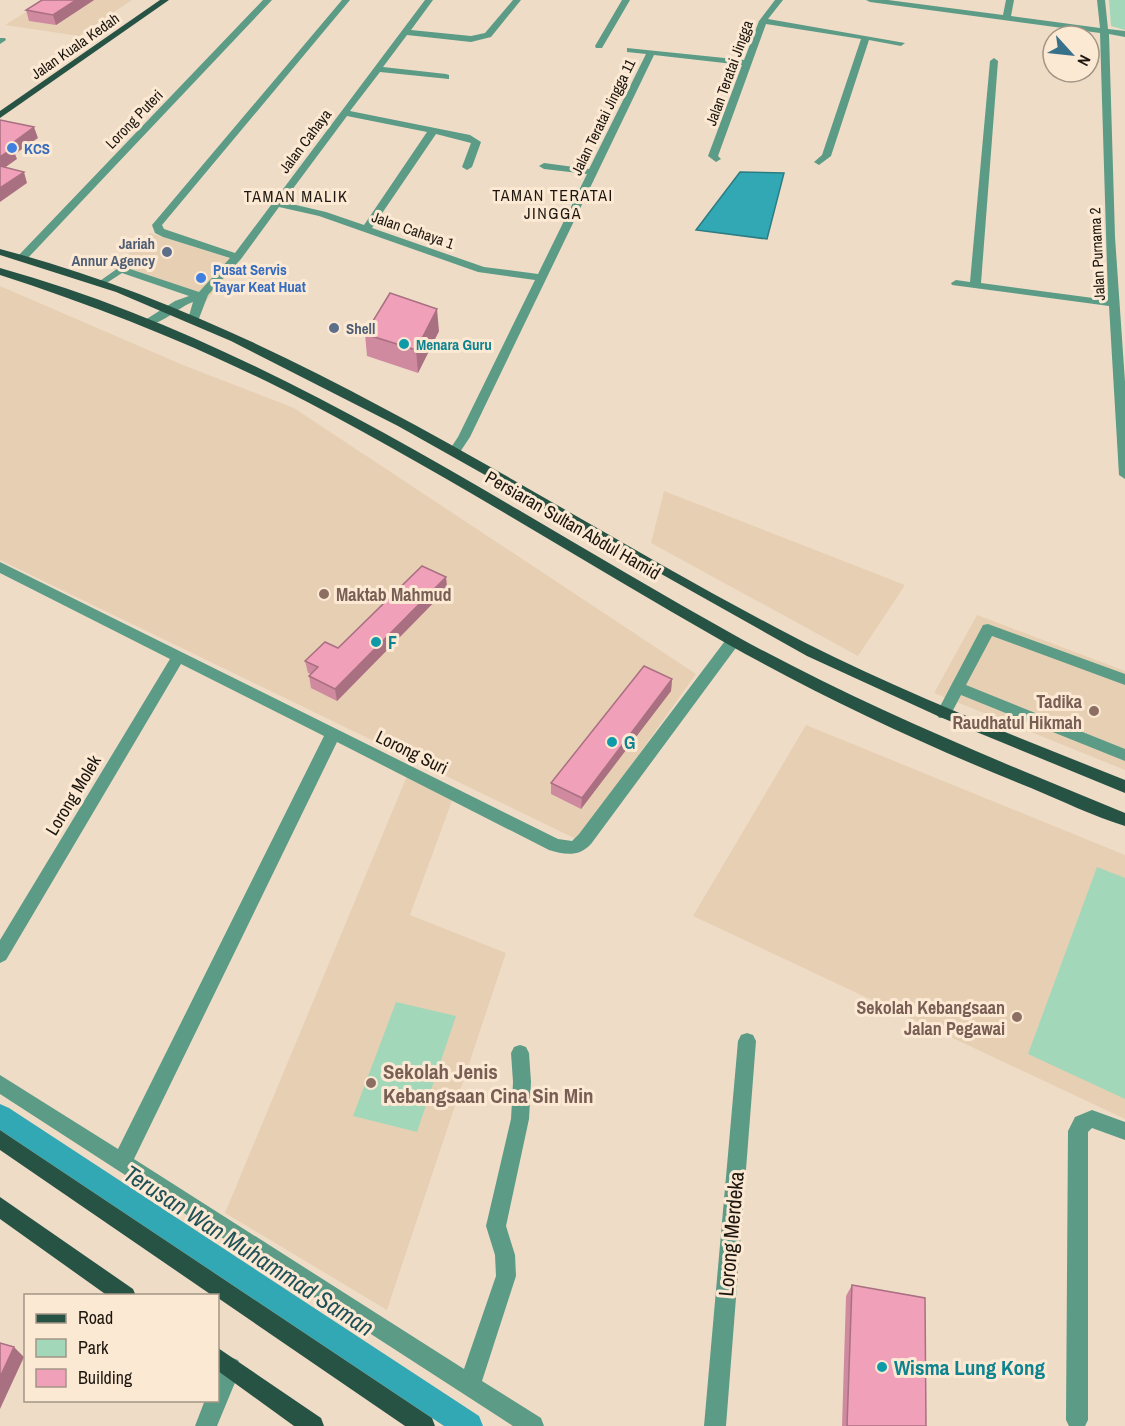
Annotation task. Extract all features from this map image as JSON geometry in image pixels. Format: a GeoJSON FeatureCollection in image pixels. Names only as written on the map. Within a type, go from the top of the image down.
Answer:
{"type":"FeatureCollection","features":[{"type":"Feature","properties":{"kind":"main road","name":"Jalan Kuala Kedah"},"geometry":{"type":"LineString","coordinates":[[0,104],[150,0]]}},
{"type":"Feature","properties":{"kind":"main road","name":"Jalan Kuala Kedah"},"geometry":{"type":"LineString","coordinates":[[0,115],[165,0]]}},
{"type":"Feature","properties":{"kind":"main road","name":"Persiaran Sultan Abdul Hamid"},"geometry":{"type":"LineString","coordinates":[[0,252],[102,283],[194,319],[369,405],[716,600],[872,682],[944,714],[1125,787]]}},
{"type":"Feature","properties":{"kind":"main road","name":"Persiaran Sultan Abdul Hamid"},"geometry":{"type":"LineString","coordinates":[[0,271],[149,322],[283,384],[482,495],[733,641],[868,711],[918,734],[1125,819]]}},
{"type":"Feature","properties":{"kind":"main road"},"geometry":{"type":"LineString","coordinates":[[695,619],[716,600]]}},
{"type":"Feature","properties":{"kind":"main road"},"geometry":{"type":"LineString","coordinates":[[0,1139],[424,1426]]}},
{"type":"Feature","properties":{"kind":"main road"},"geometry":{"type":"LineString","coordinates":[[0,1207],[123,1294]]}},
{"type":"Feature","properties":{"kind":"main road"},"geometry":{"type":"LineString","coordinates":[[224,1364],[313,1426]]}},
{"type":"Feature","properties":{"kind":"street","name":"Lorong Puteri"},"geometry":{"type":"LineString","coordinates":[[22,258],[268,0]]}},
{"type":"Feature","properties":{"kind":"street"},"geometry":{"type":"LineString","coordinates":[[237,257],[167,235],[159,231],[157,225],[346,0]]}},
{"type":"Feature","properties":{"kind":"street","name":"Jalan Cahaya"},"geometry":{"type":"LineString","coordinates":[[149,322],[170,308],[200,296],[224,274],[429,0]]}},
{"type":"Feature","properties":{"kind":"street"},"geometry":{"type":"LineString","coordinates":[[405,32],[471,39],[488,35],[517,0]]}},
{"type":"Feature","properties":{"kind":"street"},"geometry":{"type":"LineString","coordinates":[[599,46],[626,0]]}},
{"type":"Feature","properties":{"kind":"street","name":"Jalan Teratai Jingga"},"geometry":{"type":"LineString","coordinates":[[716,159],[713,156],[763,21],[779,0]]}},
{"type":"Feature","properties":{"kind":"street"},"geometry":{"type":"LineString","coordinates":[[870,0],[1125,34]]}},
{"type":"Feature","properties":{"kind":"street"},"geometry":{"type":"LineString","coordinates":[[1006,17],[1010,0]]}},
{"type":"Feature","properties":{"kind":"street","name":"Jalan Purnama 2"},"geometry":{"type":"LineString","coordinates":[[1101,0],[1125,476]]}},
{"type":"Feature","properties":{"kind":"street"},"geometry":{"type":"LineString","coordinates":[[763,21],[901,43]]}},
{"type":"Feature","properties":{"kind":"street"},"geometry":{"type":"LineString","coordinates":[[819,162],[826,156],[866,38]]}},
{"type":"Feature","properties":{"kind":"street"},"geometry":{"type":"LineString","coordinates":[[630,50],[747,63]]}},
{"type":"Feature","properties":{"kind":"street","name":"Jalan Teratai Jingga 11"},"geometry":{"type":"LineString","coordinates":[[454,452],[464,437],[651,52]]}},
{"type":"Feature","properties":{"kind":"street"},"geometry":{"type":"LineString","coordinates":[[975,286],[994,61]]}},
{"type":"Feature","properties":{"kind":"street"},"geometry":{"type":"LineString","coordinates":[[378,69],[446,77]]}},
{"type":"Feature","properties":{"kind":"street"},"geometry":{"type":"LineString","coordinates":[[345,113],[470,138],[476,142],[476,146],[467,167]]}},
{"type":"Feature","properties":{"kind":"street"},"geometry":{"type":"LineString","coordinates":[[366,229],[433,131]]}},
{"type":"Feature","properties":{"kind":"street"},"geometry":{"type":"LineString","coordinates":[[544,166],[592,172]]}},
{"type":"Feature","properties":{"kind":"street","name":"Jalan Cahaya 1"},"geometry":{"type":"LineString","coordinates":[[277,204],[322,214],[482,270],[541,278]]}},
{"type":"Feature","properties":{"kind":"street"},"geometry":{"type":"LineString","coordinates":[[102,283],[121,269],[200,296],[195,307],[194,319]]}},
{"type":"Feature","properties":{"kind":"street"},"geometry":{"type":"LineString","coordinates":[[956,283],[1115,304]]}},
{"type":"Feature","properties":{"kind":"street","name":"Lorong Suri"},"geometry":{"type":"LineString","coordinates":[[0,567],[555,845],[572,848],[579,847],[733,641]]}},
{"type":"Feature","properties":{"kind":"street"},"geometry":{"type":"LineString","coordinates":[[944,714],[988,629],[1125,680]]}},
{"type":"Feature","properties":{"kind":"street","name":"Lorong Molek"},"geometry":{"type":"LineString","coordinates":[[0,955],[179,656]]}},
{"type":"Feature","properties":{"kind":"street"},"geometry":{"type":"LineString","coordinates":[[957,687],[1125,755]]}},
{"type":"Feature","properties":{"kind":"street"},"geometry":{"type":"LineString","coordinates":[[122,1162],[333,734]]}},
{"type":"Feature","properties":{"kind":"street","name":"Lorong Merdeka"},"geometry":{"type":"LineString","coordinates":[[715,1426],[747,1041]]}},
{"type":"Feature","properties":{"kind":"street"},"geometry":{"type":"LineString","coordinates":[[470,1386],[506,1276],[505,1255],[496,1226],[520,1119],[522,1082],[520,1053]]}},
{"type":"Feature","properties":{"kind":"street"},"geometry":{"type":"LineString","coordinates":[[0,1084],[532,1426]]}},
{"type":"Feature","properties":{"kind":"street"},"geometry":{"type":"LineString","coordinates":[[1077,1420],[1078,1131],[1082,1123],[1092,1119],[1125,1131]]}},
{"type":"Feature","properties":{"kind":"street"},"geometry":{"type":"LineString","coordinates":[[219,1389],[224,1364]]}},
{"type":"Feature","properties":{"kind":"street"},"geometry":{"type":"LineString","coordinates":[[206,1426],[216,1402]]}},
{"type":"Feature","properties":{"kind":"shaded area"},"geometry":{"type":"Polygon","coordinates":[[[45,0],[132,0],[79,36],[5,25],[45,0]]]}},
{"type":"Feature","properties":{"kind":"shaded area"},"geometry":{"type":"Polygon","coordinates":[[[150,233],[238,261],[206,301],[113,269],[150,233]]]}},
{"type":"Feature","properties":{"kind":"shaded area","name":"Maktab Mahmud"},"geometry":{"type":"Polygon","coordinates":[[[0,286],[183,365],[294,408],[696,674],[578,840],[0,560],[0,286]]]}},
{"type":"Feature","properties":{"kind":"shaded area"},"geometry":{"type":"Polygon","coordinates":[[[664,491],[905,585],[858,656],[651,543],[664,491]]]}},
{"type":"Feature","properties":{"kind":"shaded area"},"geometry":{"type":"Polygon","coordinates":[[[977,615],[1125,671],[1125,770],[934,693],[977,615]]]}},
{"type":"Feature","properties":{"kind":"shaded area","name":"Sekolah Kebangsaan Jalan Pegawai"},"geometry":{"type":"Polygon","coordinates":[[[806,725],[1125,855],[1125,1119],[693,916],[806,725]]]}},
{"type":"Feature","properties":{"kind":"shaded area","name":"Sekolah Jenis Kebangsaan Cina Sin Min"},"geometry":{"type":"Polygon","coordinates":[[[407,776],[452,801],[410,915],[506,953],[387,1310],[225,1213],[407,776]]]}},
{"type":"Feature","properties":{"kind":"green space"},"geometry":{"type":"Polygon","coordinates":[[[1109,0],[1125,0],[1125,30],[1111,26],[1109,0]]]}},
{"type":"Feature","properties":{"kind":"green space"},"geometry":{"type":"Polygon","coordinates":[[[1097,867],[1125,878],[1125,1099],[1028,1054],[1097,867]]]}},
{"type":"Feature","properties":{"kind":"green space"},"geometry":{"type":"Polygon","coordinates":[[[396,1002],[456,1016],[417,1132],[353,1116],[396,1002]]]}},
{"type":"Feature","properties":{"kind":"water"},"geometry":{"type":"Polygon","coordinates":[[[740,172],[784,173],[767,239],[696,230],[740,172]]]}},
{"type":"Feature","properties":{"kind":"building"},"geometry":{"type":"Polygon","coordinates":[[[42,0],[76,0],[53,15],[26,10],[42,0]]]}},
{"type":"Feature","properties":{"kind":"building"},"geometry":{"type":"Polygon","coordinates":[[[0,120],[34,127],[7,147],[13,148],[0,157],[0,120]]]}},
{"type":"Feature","properties":{"kind":"building"},"geometry":{"type":"Polygon","coordinates":[[[0,166],[24,172],[0,188],[0,166]]]}},
{"type":"Feature","properties":{"kind":"building"},"geometry":{"type":"Polygon","coordinates":[[[390,293],[437,309],[416,350],[365,334],[390,293]]]}},
{"type":"Feature","properties":{"kind":"building"},"geometry":{"type":"Polygon","coordinates":[[[422,566],[446,577],[335,689],[309,676],[318,667],[305,661],[325,642],[338,648],[422,566]]]}},
{"type":"Feature","properties":{"kind":"building","name":"G"},"geometry":{"type":"Polygon","coordinates":[[[644,666],[672,679],[582,798],[551,783],[644,666]]]}},
{"type":"Feature","properties":{"kind":"building","name":"Wisma Lung Kong"},"geometry":{"type":"Polygon","coordinates":[[[852,1285],[925,1298],[926,1426],[847,1426],[852,1285]]]}},
{"type":"Feature","properties":{"kind":"building"},"geometry":{"type":"Polygon","coordinates":[[[0,1343],[14,1347],[0,1377],[0,1343]]]}},
{"type":"Feature","properties":{"kind":"waterway","name":"Terusan Wan Muhammad Saman"},"geometry":{"type":"LineString","coordinates":[[0,1116],[469,1426]]}},
{"type":"Feature","properties":{"kind":"place","name":"KCS"},"geometry":{"type":"Point","coordinates":[12,148]}},
{"type":"Feature","properties":{"kind":"place","name":"Jariah Annur Agency"},"geometry":{"type":"Point","coordinates":[167,252]}},
{"type":"Feature","properties":{"kind":"place","name":"Pusat Servis Tayar Keat Huat"},"geometry":{"type":"Point","coordinates":[201,278]}},
{"type":"Feature","properties":{"kind":"place","name":"Shell"},"geometry":{"type":"Point","coordinates":[334,328]}},
{"type":"Feature","properties":{"kind":"place","name":"Menara Guru"},"geometry":{"type":"Point","coordinates":[404,344]}},
{"type":"Feature","properties":{"kind":"place","name":"Maktab Mahmud"},"geometry":{"type":"Point","coordinates":[324,594]}},
{"type":"Feature","properties":{"kind":"place","name":"F"},"geometry":{"type":"Point","coordinates":[376,642]}},
{"type":"Feature","properties":{"kind":"place","name":"Tadika Raudhatul Hikmah"},"geometry":{"type":"Point","coordinates":[1094,711]}},
{"type":"Feature","properties":{"kind":"place","name":"G"},"geometry":{"type":"Point","coordinates":[612,742]}},
{"type":"Feature","properties":{"kind":"place","name":"Sekolah Kebangsaan Jalan Pegawai"},"geometry":{"type":"Point","coordinates":[1017,1017]}},
{"type":"Feature","properties":{"kind":"place","name":"Sekolah Jenis Kebangsaan Cina Sin Min"},"geometry":{"type":"Point","coordinates":[371,1083]}},
{"type":"Feature","properties":{"kind":"place","name":"Wisma Lung Kong"},"geometry":{"type":"Point","coordinates":[882,1367]}},
{"type":"Feature","properties":{"kind":"district","name":"TAMAN MALIK"},"geometry":{"type":"Point","coordinates":[296,196]}},
{"type":"Feature","properties":{"kind":"district","name":"TAMAN TERATAI JINGGA"},"geometry":{"type":"Point","coordinates":[553,204]}}]}
